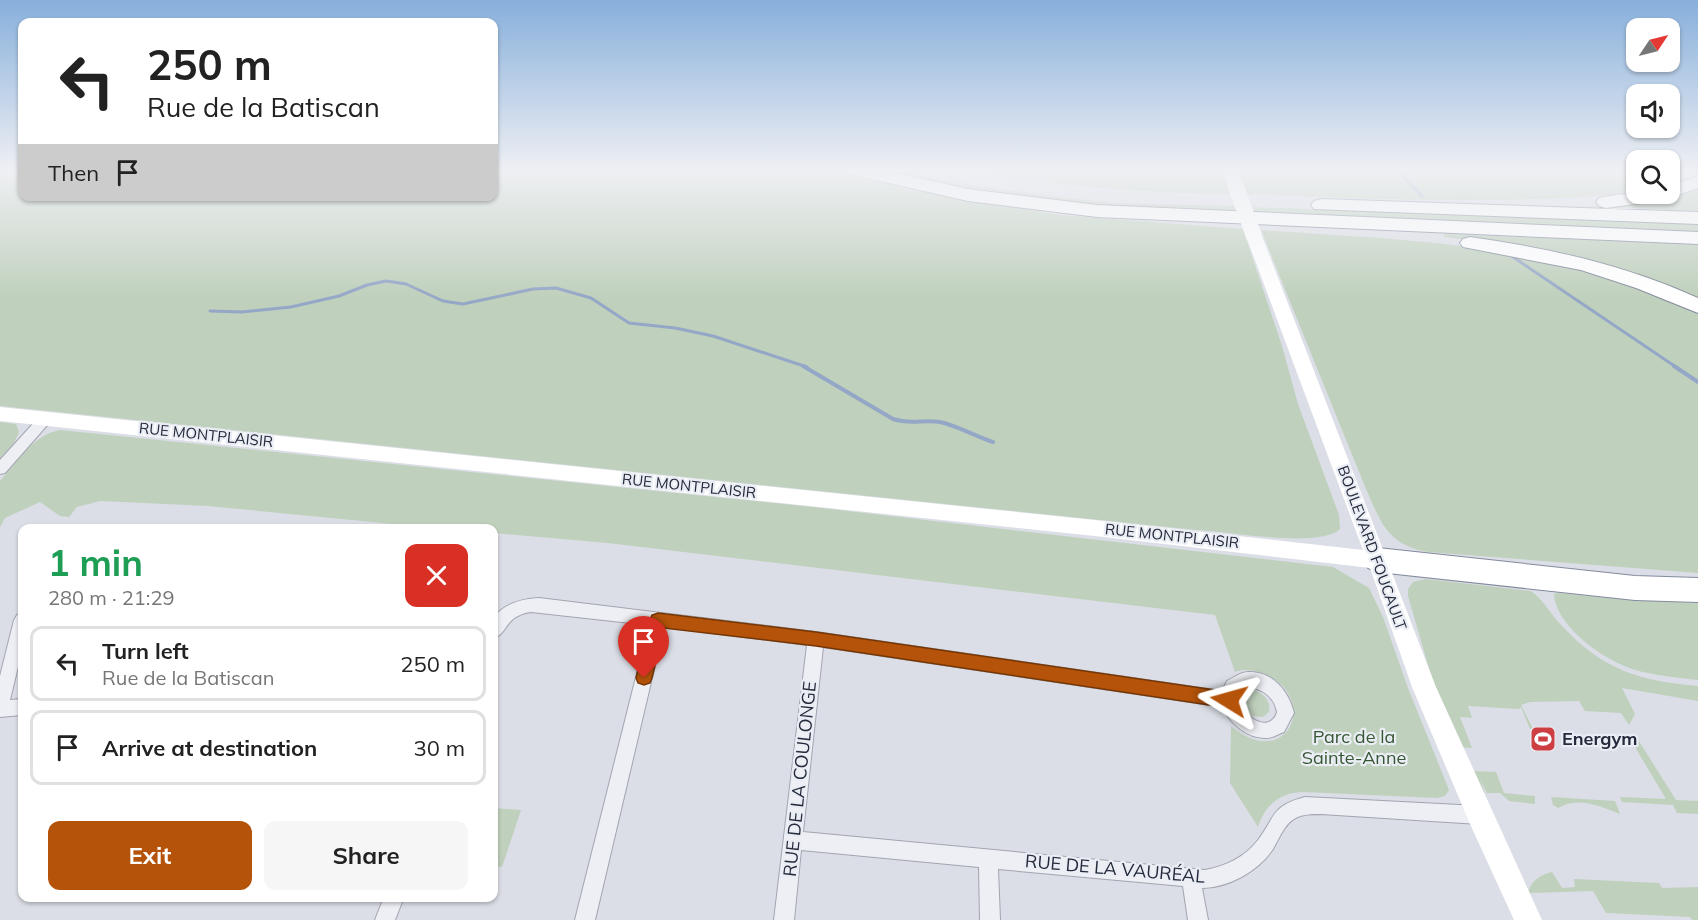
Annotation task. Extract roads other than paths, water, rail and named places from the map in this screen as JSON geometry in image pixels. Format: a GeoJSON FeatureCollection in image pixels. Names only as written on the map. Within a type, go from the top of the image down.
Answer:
{"type":"FeatureCollection","features":[{"type":"Feature","properties":{"kind":"highway"},"geometry":{"type":"LineString","coordinates":[[1112,213],[1255,228],[1450,241],[1535,253],[1626,277],[1698,306]]}},
{"type":"Feature","properties":{"kind":"highway"},"geometry":{"type":"LineString","coordinates":[[1552,213],[1698,218]]}},
{"type":"Feature","properties":{"kind":"highway"},"geometry":{"type":"LineString","coordinates":[[1255,228],[1698,238]]}},
{"type":"Feature","properties":{"kind":"highway"},"geometry":{"type":"LineString","coordinates":[[1378,560],[1627,587],[1696,590]]}},
{"type":"Feature","properties":{"kind":"street","name":"BOULEVARD FOUCAULT"},"geometry":{"type":"LineString","coordinates":[[1248,213],[1424,687],[1479,815],[1528,920]]}},
{"type":"Feature","properties":{"kind":"street","name":"RUE MONTPLAISIR"},"geometry":{"type":"LineString","coordinates":[[0,414],[1116,530],[1378,560]]}},
{"type":"Feature","properties":{"kind":"street"},"geometry":{"type":"LineString","coordinates":[[0,469],[45,419]]}},
{"type":"Feature","properties":{"kind":"street"},"geometry":{"type":"LineString","coordinates":[[498,622],[513,609],[528,605],[816,639],[1229,700]]}},
{"type":"Feature","properties":{"kind":"street"},"geometry":{"type":"LineString","coordinates":[[585,920],[658,620]]}},
{"type":"Feature","properties":{"kind":"street"},"geometry":{"type":"LineString","coordinates":[[18,636],[0,709],[18,707]]}},
{"type":"Feature","properties":{"kind":"street","name":"RUE DE LA COULONGE"},"geometry":{"type":"LineString","coordinates":[[784,920],[816,639]]}},
{"type":"Feature","properties":{"kind":"street","name":"RUE DE LA VAURÉAL"},"geometry":{"type":"LineString","coordinates":[[793,840],[1191,878],[1215,878],[1244,864],[1256,855],[1277,821],[1284,814],[1300,806],[1321,805],[1479,815]]}},
{"type":"Feature","properties":{"kind":"street"},"geometry":{"type":"LineString","coordinates":[[988,858],[990,920]]}},
{"type":"Feature","properties":{"kind":"street"},"geometry":{"type":"LineString","coordinates":[[1191,878],[1198,920]]}},
{"type":"Feature","properties":{"kind":"street"},"geometry":{"type":"LineString","coordinates":[[385,920],[392,902]]}},
{"type":"Feature","properties":{"kind":"waterway"},"geometry":{"type":"LineString","coordinates":[[1510,255],[1676,367]]}},
{"type":"Feature","properties":{"kind":"waterway"},"geometry":{"type":"LineString","coordinates":[[210,311],[242,312],[291,307],[339,296],[367,285],[386,281],[406,284],[443,301],[463,304],[533,289],[556,288],[591,298],[629,323],[675,328],[713,336],[807,367]]}},
{"type":"Feature","properties":{"kind":"waterway"},"geometry":{"type":"LineString","coordinates":[[803,366],[893,419],[906,422],[940,422],[993,442]]}},
{"type":"Feature","properties":{"kind":"waterway"},"geometry":{"type":"LineString","coordinates":[[1674,366],[1698,382]]}},
{"type":"Feature","properties":{"kind":"place","name":"Energym"},"geometry":{"type":"Point","coordinates":[1543,739]}},
{"type":"Feature","properties":{"kind":"park label","name":"Parc de la Sainte-Anne"},"geometry":{"type":"Point","coordinates":[1354,747]}}]}
